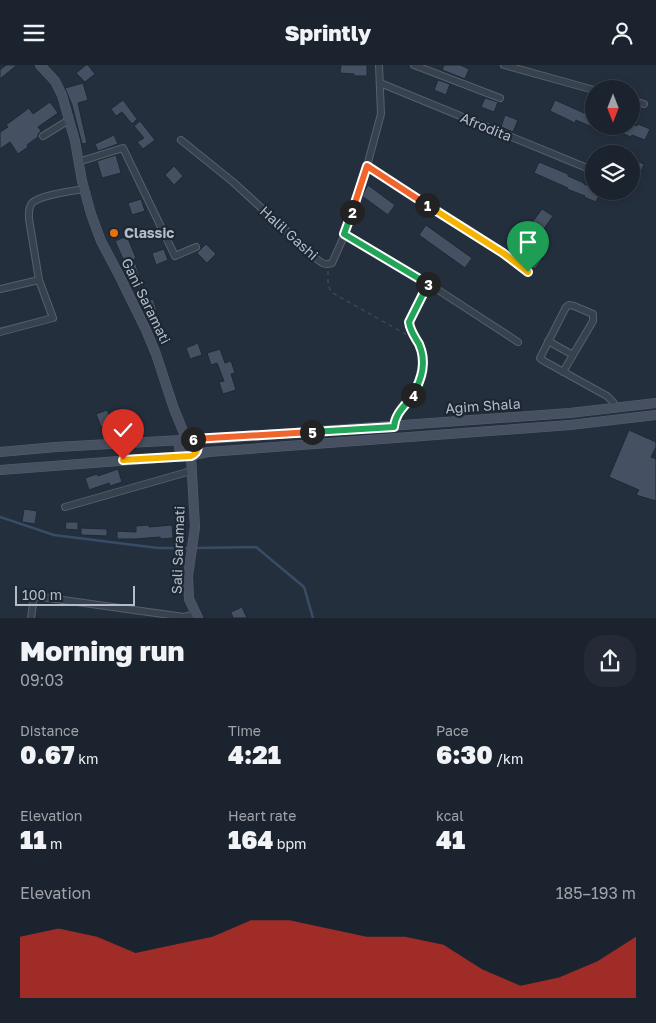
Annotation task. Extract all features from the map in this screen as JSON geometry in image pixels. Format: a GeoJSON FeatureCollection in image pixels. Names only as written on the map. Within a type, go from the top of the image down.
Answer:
{"type":"FeatureCollection","features":[{"type":"Feature","properties":{"kind":"main road","name":"Gani Saramati"},"geometry":{"type":"LineString","coordinates":[[40,65],[55,81],[62,95],[84,189],[101,241],[146,330],[174,409],[187,439]]}},
{"type":"Feature","properties":{"kind":"main road","name":"Agim Shala"},"geometry":{"type":"LineString","coordinates":[[0,452],[394,427],[570,413],[656,403]]}},
{"type":"Feature","properties":{"kind":"main road","name":"Agim Shala"},"geometry":{"type":"LineString","coordinates":[[0,470],[190,456],[208,452],[570,425],[656,415]]}},
{"type":"Feature","properties":{"kind":"main road"},"geometry":{"type":"LineString","coordinates":[[187,439],[196,441],[198,447],[190,456],[182,454],[179,449],[180,443],[187,439]]}},
{"type":"Feature","properties":{"kind":"main road","name":"Sali Saramati"},"geometry":{"type":"LineString","coordinates":[[190,456],[194,527],[188,576],[189,599],[197,616]]}},
{"type":"Feature","properties":{"kind":"street","name":"Halil Gashi"},"geometry":{"type":"LineString","coordinates":[[181,140],[233,182],[315,257],[328,265],[332,263],[344,234],[367,166],[381,114],[379,65]]}},
{"type":"Feature","properties":{"kind":"street"},"geometry":{"type":"LineString","coordinates":[[414,65],[500,98]]}},
{"type":"Feature","properties":{"kind":"street"},"geometry":{"type":"LineString","coordinates":[[504,65],[585,88]]}},
{"type":"Feature","properties":{"kind":"street","name":"Afrodita"},"geometry":{"type":"LineString","coordinates":[[380,83],[585,167]]}},
{"type":"Feature","properties":{"kind":"street"},"geometry":{"type":"LineString","coordinates":[[640,103],[644,104]]}},
{"type":"Feature","properties":{"kind":"street"},"geometry":{"type":"LineString","coordinates":[[43,136],[69,120]]}},
{"type":"Feature","properties":{"kind":"street"},"geometry":{"type":"LineString","coordinates":[[78,162],[122,147],[175,256],[196,247]]}},
{"type":"Feature","properties":{"kind":"street"},"geometry":{"type":"LineString","coordinates":[[367,166],[503,253],[528,272]]}},
{"type":"Feature","properties":{"kind":"street"},"geometry":{"type":"LineString","coordinates":[[0,332],[53,318],[38,280],[29,211],[32,204],[41,198],[84,189]]}},
{"type":"Feature","properties":{"kind":"street"},"geometry":{"type":"LineString","coordinates":[[344,234],[429,284],[518,342]]}},
{"type":"Feature","properties":{"kind":"street"},"geometry":{"type":"LineString","coordinates":[[0,289],[38,280]]}},
{"type":"Feature","properties":{"kind":"street"},"geometry":{"type":"LineString","coordinates":[[563,372],[593,321],[593,314],[569,305],[566,307],[540,358],[542,361],[607,396],[616,408]]}},
{"type":"Feature","properties":{"kind":"street"},"geometry":{"type":"LineString","coordinates":[[548,341],[573,355]]}},
{"type":"Feature","properties":{"kind":"street"},"geometry":{"type":"LineString","coordinates":[[66,507],[191,471]]}},
{"type":"Feature","properties":{"kind":"street","name":"Sali Saramati"},"geometry":{"type":"LineString","coordinates":[[31,618],[34,596],[184,617],[197,616]]}},
{"type":"Feature","properties":{"kind":"path"},"geometry":{"type":"LineString","coordinates":[[328,265],[328,285],[331,292],[416,340]]}},
{"type":"Feature","properties":{"kind":"path"},"geometry":{"type":"LineString","coordinates":[[394,427],[394,419],[412,397],[422,374],[423,357],[410,329],[409,322],[429,284]]}},
{"type":"Feature","properties":{"kind":"green space"},"geometry":{"type":"Polygon","coordinates":[[[188,440],[193,442],[195,447],[193,452],[188,454],[183,452],[181,447],[183,442],[188,440]]]}},
{"type":"Feature","properties":{"kind":"building"},"geometry":{"type":"Polygon","coordinates":[[[6,65],[17,65],[0,79],[0,70],[6,65]]]}},
{"type":"Feature","properties":{"kind":"building"},"geometry":{"type":"Polygon","coordinates":[[[86,65],[95,74],[85,82],[76,73],[86,65]]]}},
{"type":"Feature","properties":{"kind":"building"},"geometry":{"type":"Polygon","coordinates":[[[341,65],[367,65],[367,76],[340,73],[341,65]]]}},
{"type":"Feature","properties":{"kind":"building"},"geometry":{"type":"Polygon","coordinates":[[[444,65],[460,65],[469,69],[465,79],[442,70],[444,65]]]}},
{"type":"Feature","properties":{"kind":"building"},"geometry":{"type":"Polygon","coordinates":[[[438,80],[450,84],[446,95],[434,90],[438,80]]]}},
{"type":"Feature","properties":{"kind":"building"},"geometry":{"type":"Polygon","coordinates":[[[83,83],[88,100],[78,103],[87,143],[82,144],[72,105],[65,88],[83,83]]]}},
{"type":"Feature","properties":{"kind":"building"},"geometry":{"type":"Polygon","coordinates":[[[485,98],[498,102],[494,112],[481,107],[485,98]]]}},
{"type":"Feature","properties":{"kind":"building"},"geometry":{"type":"Polygon","coordinates":[[[123,100],[137,119],[132,124],[122,112],[116,116],[111,109],[123,100]]]}},
{"type":"Feature","properties":{"kind":"building"},"geometry":{"type":"Polygon","coordinates":[[[555,100],[584,113],[585,110],[585,124],[576,120],[575,123],[550,111],[555,100]]]}},
{"type":"Feature","properties":{"kind":"building"},"geometry":{"type":"Polygon","coordinates":[[[50,102],[58,113],[38,127],[41,131],[38,137],[27,145],[28,147],[18,154],[10,142],[0,149],[0,132],[8,127],[6,125],[29,108],[33,114],[50,102]]]}},
{"type":"Feature","properties":{"kind":"building"},"geometry":{"type":"Polygon","coordinates":[[[505,115],[518,120],[513,132],[501,127],[505,115]]]}},
{"type":"Feature","properties":{"kind":"building"},"geometry":{"type":"Polygon","coordinates":[[[140,121],[155,140],[143,149],[137,142],[144,138],[134,126],[140,121]]]}},
{"type":"Feature","properties":{"kind":"building"},"geometry":{"type":"Polygon","coordinates":[[[640,125],[650,129],[645,140],[632,135],[640,135],[640,125]]]}},
{"type":"Feature","properties":{"kind":"building"},"geometry":{"type":"Polygon","coordinates":[[[114,135],[118,144],[98,151],[95,144],[114,135]]]}},
{"type":"Feature","properties":{"kind":"building"},"geometry":{"type":"Polygon","coordinates":[[[116,155],[121,173],[102,178],[97,161],[116,155]]]}},
{"type":"Feature","properties":{"kind":"building"},"geometry":{"type":"Polygon","coordinates":[[[539,162],[568,174],[568,176],[584,183],[585,196],[567,189],[534,173],[539,162]]]}},
{"type":"Feature","properties":{"kind":"building"},"geometry":{"type":"Polygon","coordinates":[[[640,162],[644,164],[640,174],[640,162]]]}},
{"type":"Feature","properties":{"kind":"building"},"geometry":{"type":"Polygon","coordinates":[[[174,166],[183,176],[174,185],[165,175],[174,166]]]}},
{"type":"Feature","properties":{"kind":"building"},"geometry":{"type":"Polygon","coordinates":[[[368,185],[395,205],[388,215],[362,196],[368,185]]]}},
{"type":"Feature","properties":{"kind":"building"},"geometry":{"type":"Polygon","coordinates":[[[141,199],[145,211],[132,215],[128,203],[141,199]]]}},
{"type":"Feature","properties":{"kind":"building"},"geometry":{"type":"Polygon","coordinates":[[[542,209],[553,216],[536,240],[525,232],[542,209]]]}},
{"type":"Feature","properties":{"kind":"building"},"geometry":{"type":"Polygon","coordinates":[[[426,225],[472,258],[465,268],[419,235],[426,225]]]}},
{"type":"Feature","properties":{"kind":"building"},"geometry":{"type":"Polygon","coordinates":[[[127,236],[136,258],[134,259],[140,277],[129,281],[123,270],[127,268],[115,241],[127,236]]]}},
{"type":"Feature","properties":{"kind":"building"},"geometry":{"type":"Polygon","coordinates":[[[515,241],[542,259],[535,269],[508,251],[515,241]]]}},
{"type":"Feature","properties":{"kind":"building"},"geometry":{"type":"Polygon","coordinates":[[[206,244],[216,254],[207,263],[197,253],[206,244]]]}},
{"type":"Feature","properties":{"kind":"building"},"geometry":{"type":"Polygon","coordinates":[[[164,249],[168,260],[156,265],[152,253],[164,249]]]}},
{"type":"Feature","properties":{"kind":"building"},"geometry":{"type":"Polygon","coordinates":[[[153,299],[157,311],[145,315],[141,303],[153,299]]]}},
{"type":"Feature","properties":{"kind":"building"},"geometry":{"type":"Polygon","coordinates":[[[198,343],[202,355],[190,359],[186,348],[198,343]]]}},
{"type":"Feature","properties":{"kind":"building"},"geometry":{"type":"Polygon","coordinates":[[[220,349],[225,363],[231,361],[235,373],[231,374],[236,390],[223,394],[219,382],[224,381],[217,363],[211,365],[207,353],[220,349]]]}},
{"type":"Feature","properties":{"kind":"building"},"geometry":{"type":"Polygon","coordinates":[[[107,410],[113,422],[101,427],[96,414],[107,410]]]}},
{"type":"Feature","properties":{"kind":"building"},"geometry":{"type":"Polygon","coordinates":[[[629,430],[656,442],[656,447],[651,457],[656,459],[656,501],[636,495],[639,490],[609,477],[629,430]]]}},
{"type":"Feature","properties":{"kind":"building"},"geometry":{"type":"Polygon","coordinates":[[[118,469],[122,482],[110,486],[109,483],[89,490],[85,478],[118,469]]]}},
{"type":"Feature","properties":{"kind":"building"},"geometry":{"type":"Polygon","coordinates":[[[24,509],[37,511],[35,524],[22,522],[24,509]]]}},
{"type":"Feature","properties":{"kind":"building"},"geometry":{"type":"Polygon","coordinates":[[[66,522],[78,522],[78,530],[65,529],[66,522]]]}},
{"type":"Feature","properties":{"kind":"building"},"geometry":{"type":"Polygon","coordinates":[[[149,525],[149,527],[172,525],[173,538],[117,539],[117,531],[136,532],[136,526],[149,525]]]}},
{"type":"Feature","properties":{"kind":"building"},"geometry":{"type":"Polygon","coordinates":[[[81,528],[107,529],[107,536],[81,535],[81,528]]]}},
{"type":"Feature","properties":{"kind":"building"},"geometry":{"type":"Polygon","coordinates":[[[242,607],[247,618],[233,618],[231,612],[242,607]]]}},
{"type":"Feature","properties":{"kind":"waterway"},"geometry":{"type":"LineString","coordinates":[[0,517],[54,535],[158,548],[189,548]]}},
{"type":"Feature","properties":{"kind":"waterway"},"geometry":{"type":"LineString","coordinates":[[194,548],[256,547],[304,587],[313,618]]}},
{"type":"Feature","properties":{"kind":"place","name":"Classic"},"geometry":{"type":"Point","coordinates":[114,233]}},
{"type":"Feature","properties":{"kind":"route"},"geometry":{"type":"LineString","coordinates":[[123,460],[191,456],[196,453],[198,447],[196,441],[192,439],[394,427],[394,419],[412,397],[422,374],[423,357],[421,349],[410,329],[409,322],[429,284],[344,234],[367,166],[503,253],[528,272]]}}]}
